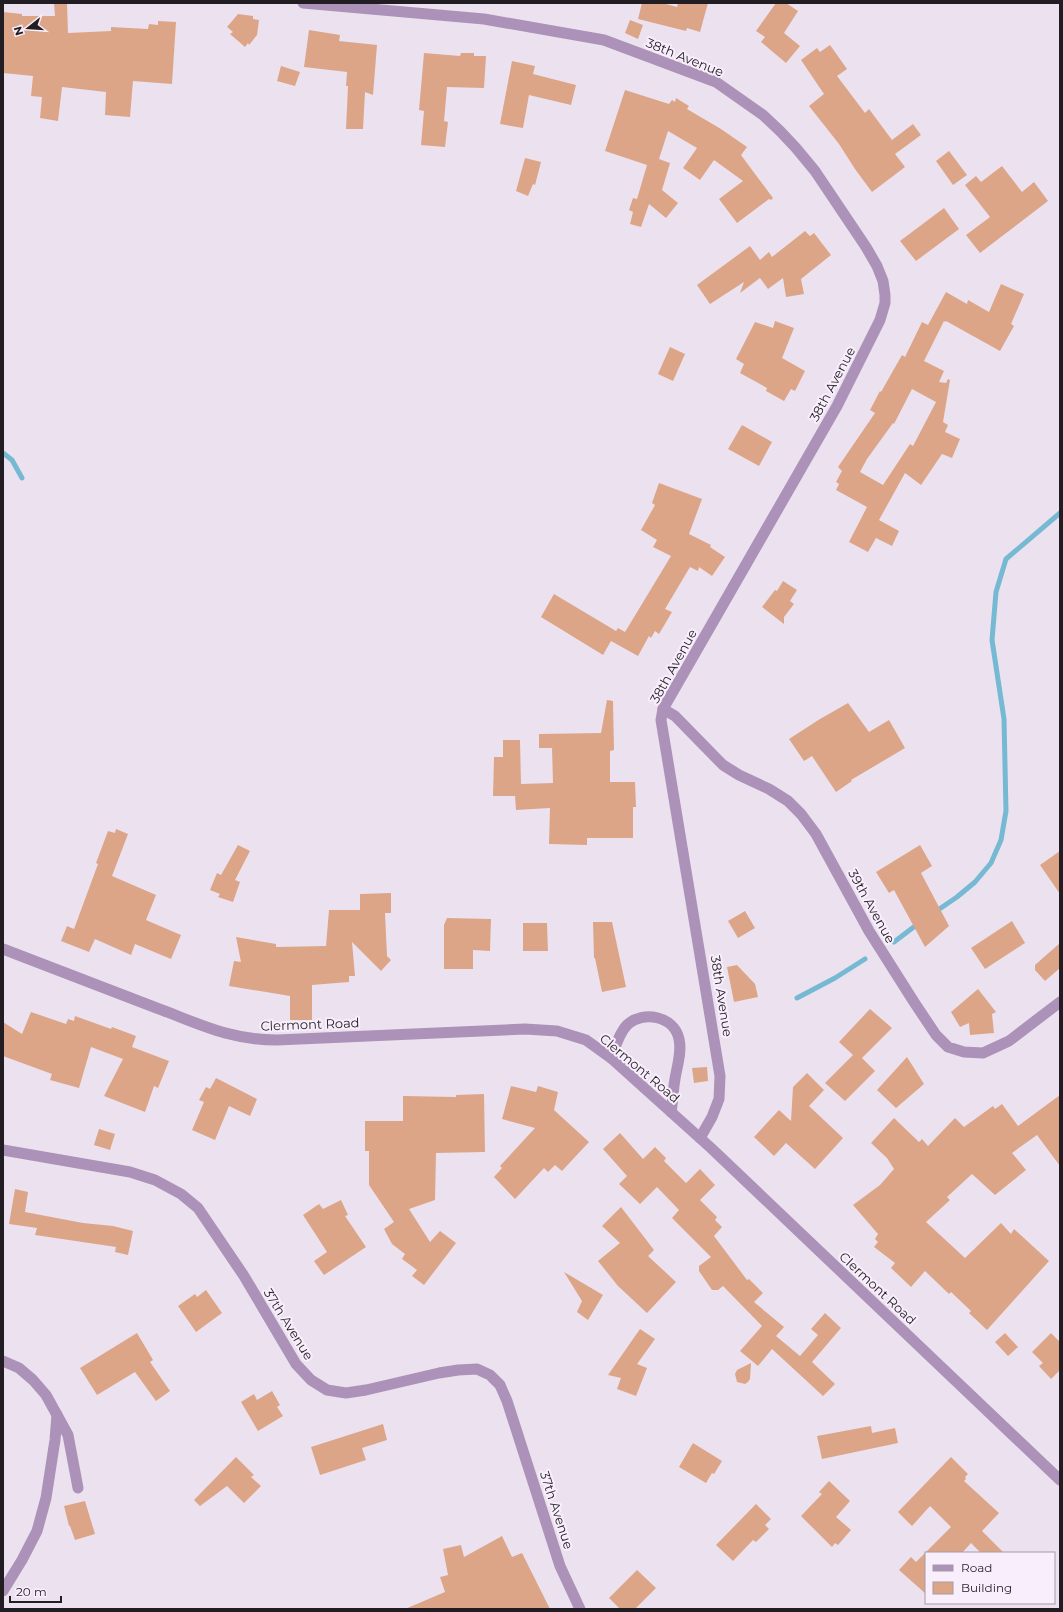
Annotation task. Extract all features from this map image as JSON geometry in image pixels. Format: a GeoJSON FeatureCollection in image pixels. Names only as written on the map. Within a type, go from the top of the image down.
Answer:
{"type":"FeatureCollection","features":[{"type":"Feature","properties":{"kind":"street","name":"38th Avenue"},"geometry":{"type":"LineString","coordinates":[[303,3],[484,18],[604,40],[716,82],[763,116],[796,148],[815,171],[866,247],[877,266],[883,281],[885,303],[880,320],[837,406],[663,709],[661,720],[662,728],[720,1076],[720,1100],[700,1138]]}},
{"type":"Feature","properties":{"kind":"street","name":"39th Avenue"},"geometry":{"type":"LineString","coordinates":[[663,709],[675,716],[723,765],[788,801],[801,814],[816,834],[869,931],[936,1035],[948,1047],[964,1052],[982,1053],[1009,1041],[1060,1002]]}},
{"type":"Feature","properties":{"kind":"street","name":"Clermont Road"},"geometry":{"type":"LineString","coordinates":[[3,949],[196,1024],[241,1038],[277,1040],[544,1029],[557,1031],[586,1040],[611,1058],[672,1112],[1060,1480]]}},
{"type":"Feature","properties":{"kind":"street"},"geometry":{"type":"LineString","coordinates":[[611,1058],[617,1043],[627,1026],[637,1018],[644,1016],[652,1017],[661,1019],[669,1024],[679,1038],[680,1049],[672,1112]]}},
{"type":"Feature","properties":{"kind":"street","name":"37th Avenue"},"geometry":{"type":"LineString","coordinates":[[3,1150],[130,1172],[155,1180],[181,1194],[198,1208],[244,1276],[296,1364],[311,1380],[327,1390],[346,1393],[366,1390],[458,1370],[477,1370],[490,1375],[500,1385],[507,1401],[560,1566],[580,1609]]}},
{"type":"Feature","properties":{"kind":"street"},"geometry":{"type":"LineString","coordinates":[[3,1361],[18,1368],[33,1380],[46,1395],[68,1435],[78,1488]]}},
{"type":"Feature","properties":{"kind":"street"},"geometry":{"type":"LineString","coordinates":[[3,1591],[22,1560],[37,1531],[46,1498],[55,1440],[57,1415]]}},
{"type":"Feature","properties":{"kind":"building"},"geometry":{"type":"Polygon","coordinates":[[[54,3],[67,3],[68,33],[111,31],[111,27],[148,29],[149,24],[158,25],[158,21],[176,22],[172,84],[133,81],[130,117],[105,115],[106,92],[62,87],[58,121],[40,118],[42,97],[31,96],[33,76],[3,73],[3,12],[22,14],[22,16],[55,16],[54,3]]]}},
{"type":"Feature","properties":{"kind":"building"},"geometry":{"type":"Polygon","coordinates":[[[642,3],[662,3],[677,7],[678,3],[708,3],[700,32],[687,28],[686,31],[638,19],[642,3]]]}},
{"type":"Feature","properties":{"kind":"building"},"geometry":{"type":"Polygon","coordinates":[[[776,3],[786,3],[798,11],[784,33],[800,46],[786,63],[761,42],[765,37],[756,31],[776,3]]]}},
{"type":"Feature","properties":{"kind":"building"},"geometry":{"type":"Polygon","coordinates":[[[238,14],[253,16],[253,19],[259,20],[257,35],[249,45],[248,43],[245,47],[230,34],[233,32],[227,27],[238,14]]]}},
{"type":"Feature","properties":{"kind":"building"},"geometry":{"type":"Polygon","coordinates":[[[630,20],[643,25],[638,39],[625,33],[630,20]]]}},
{"type":"Feature","properties":{"kind":"building"},"geometry":{"type":"Polygon","coordinates":[[[309,30],[340,35],[339,41],[377,45],[373,95],[365,92],[363,129],[346,129],[348,86],[346,86],[347,72],[304,67],[309,30]]]}},
{"type":"Feature","properties":{"kind":"building"},"geometry":{"type":"Polygon","coordinates":[[[830,45],[847,69],[837,76],[865,113],[869,109],[892,140],[913,124],[921,135],[895,154],[905,167],[872,192],[839,144],[809,106],[824,94],[801,60],[817,48],[820,52],[830,45]]]}},
{"type":"Feature","properties":{"kind":"building"},"geometry":{"type":"Polygon","coordinates":[[[424,53],[460,56],[461,53],[474,53],[474,56],[486,56],[484,88],[447,87],[444,121],[448,122],[445,147],[421,145],[424,111],[419,110],[424,53]]]}},
{"type":"Feature","properties":{"kind":"building"},"geometry":{"type":"Polygon","coordinates":[[[512,61],[535,66],[533,74],[576,85],[571,105],[529,95],[523,128],[500,124],[512,61]]]}},
{"type":"Feature","properties":{"kind":"building"},"geometry":{"type":"Polygon","coordinates":[[[281,66],[300,72],[295,86],[277,81],[281,66]]]}},
{"type":"Feature","properties":{"kind":"building"},"geometry":{"type":"Polygon","coordinates":[[[625,90],[669,104],[672,100],[675,102],[676,98],[689,106],[687,109],[721,129],[747,147],[741,155],[773,198],[771,200],[769,199],[737,223],[719,199],[743,181],[714,160],[700,180],[683,168],[697,148],[668,131],[659,159],[670,163],[662,190],[678,203],[666,218],[649,204],[641,227],[630,224],[633,212],[629,210],[633,198],[637,199],[647,165],[605,151],[625,90]]]}},
{"type":"Feature","properties":{"kind":"building"},"geometry":{"type":"Polygon","coordinates":[[[949,151],[967,175],[953,185],[936,161],[949,151]]]}},
{"type":"Feature","properties":{"kind":"building"},"geometry":{"type":"Polygon","coordinates":[[[525,158],[541,162],[535,185],[533,184],[528,196],[516,191],[525,158]]]}},
{"type":"Feature","properties":{"kind":"building"},"geometry":{"type":"Polygon","coordinates":[[[1002,166],[1022,192],[1034,182],[1048,201],[980,253],[966,235],[990,217],[965,185],[976,176],[981,182],[1002,166]]]}},
{"type":"Feature","properties":{"kind":"building"},"geometry":{"type":"Polygon","coordinates":[[[944,208],[959,229],[916,261],[900,241],[944,208]]]}},
{"type":"Feature","properties":{"kind":"building"},"geometry":{"type":"Polygon","coordinates":[[[805,231],[810,236],[814,233],[831,255],[801,279],[804,294],[786,297],[783,278],[768,289],[760,278],[740,293],[744,282],[710,304],[697,285],[750,246],[760,260],[769,252],[772,257],[805,231]]]}},
{"type":"Feature","properties":{"kind":"building"},"geometry":{"type":"Polygon","coordinates":[[[1001,284],[1024,294],[1011,324],[1014,326],[1000,351],[944,321],[924,361],[944,371],[939,382],[946,383],[948,379],[950,380],[943,422],[948,425],[945,432],[960,439],[952,458],[942,454],[921,485],[905,473],[879,520],[899,531],[892,546],[876,538],[868,552],[849,542],[867,507],[836,490],[839,484],[836,482],[842,471],[838,467],[875,413],[870,410],[902,355],[905,357],[922,322],[928,325],[946,292],[967,304],[968,300],[989,312],[1001,284]],[[912,389],[894,424],[893,423],[867,459],[860,472],[883,485],[910,444],[913,446],[936,402],[912,389]]]}},
{"type":"Feature","properties":{"kind":"building"},"geometry":{"type":"Polygon","coordinates":[[[775,321],[794,328],[782,358],[805,371],[795,391],[791,389],[784,401],[766,391],[767,388],[740,373],[744,364],[736,359],[755,322],[773,328],[775,321]]]}},
{"type":"Feature","properties":{"kind":"building"},"geometry":{"type":"Polygon","coordinates":[[[670,347],[685,354],[673,381],[658,374],[670,347]]]}},
{"type":"Feature","properties":{"kind":"building"},"geometry":{"type":"Polygon","coordinates":[[[742,425],[772,442],[759,466],[728,449],[742,425]]]}},
{"type":"Feature","properties":{"kind":"building"},"geometry":{"type":"Polygon","coordinates":[[[659,483],[702,499],[689,534],[711,545],[710,547],[725,557],[712,576],[699,567],[698,571],[690,567],[665,609],[672,612],[659,634],[655,631],[651,638],[649,636],[638,656],[611,641],[603,655],[541,617],[554,594],[616,631],[618,628],[625,632],[671,556],[653,547],[657,540],[641,530],[655,505],[652,503],[659,483]]]}},
{"type":"Feature","properties":{"kind":"building"},"geometry":{"type":"Polygon","coordinates":[[[783,581],[797,590],[790,601],[794,604],[784,617],[784,624],[762,607],[775,590],[777,591],[783,581]]]}},
{"type":"Feature","properties":{"kind":"building"},"geometry":{"type":"Polygon","coordinates":[[[607,700],[613,701],[614,750],[610,751],[610,782],[635,782],[636,807],[633,807],[633,838],[587,838],[587,845],[549,844],[550,808],[516,810],[515,796],[493,796],[494,757],[503,757],[503,740],[520,740],[521,784],[553,783],[552,748],[539,748],[539,734],[601,733],[607,700]]]}},
{"type":"Feature","properties":{"kind":"building"},"geometry":{"type":"Polygon","coordinates":[[[848,703],[869,732],[889,720],[905,748],[851,780],[852,781],[836,792],[812,756],[804,761],[789,739],[848,703]]]}},
{"type":"Feature","properties":{"kind":"building"},"geometry":{"type":"Polygon","coordinates":[[[116,829],[128,834],[112,876],[156,895],[146,920],[181,935],[171,959],[135,944],[131,955],[95,939],[89,952],[61,941],[67,926],[74,929],[98,864],[96,863],[108,831],[115,833],[116,829]]]}},
{"type":"Feature","properties":{"kind":"building"},"geometry":{"type":"Polygon","coordinates":[[[238,845],[250,851],[235,880],[240,882],[233,902],[218,897],[220,894],[210,890],[217,873],[221,875],[238,845]]]}},
{"type":"Feature","properties":{"kind":"building"},"geometry":{"type":"Polygon","coordinates":[[[920,845],[932,866],[921,873],[949,926],[925,947],[894,890],[889,893],[876,872],[920,845]]]}},
{"type":"Feature","properties":{"kind":"building"},"geometry":{"type":"Polygon","coordinates":[[[1060,851],[1060,894],[1040,865],[1060,851]]]}},
{"type":"Feature","properties":{"kind":"building"},"geometry":{"type":"Polygon","coordinates":[[[391,893],[391,913],[385,913],[387,956],[391,960],[381,971],[352,942],[355,976],[349,976],[349,982],[312,985],[312,1020],[290,1020],[290,996],[229,986],[234,961],[241,962],[236,937],[276,944],[276,947],[326,946],[329,910],[360,910],[360,894],[391,893]]]}},
{"type":"Feature","properties":{"kind":"building"},"geometry":{"type":"Polygon","coordinates":[[[745,911],[755,928],[738,938],[728,921],[745,911]]]}},
{"type":"Feature","properties":{"kind":"building"},"geometry":{"type":"Polygon","coordinates":[[[447,918],[491,919],[490,951],[473,950],[473,969],[444,969],[444,925],[447,918]]]}},
{"type":"Feature","properties":{"kind":"building"},"geometry":{"type":"Polygon","coordinates":[[[1012,921],[1025,943],[985,969],[971,948],[1012,921]]]}},
{"type":"Feature","properties":{"kind":"building"},"geometry":{"type":"Polygon","coordinates":[[[593,922],[612,922],[626,987],[602,992],[594,958],[593,922]]]}},
{"type":"Feature","properties":{"kind":"building"},"geometry":{"type":"Polygon","coordinates":[[[523,923],[547,923],[548,951],[523,951],[523,923]]]}},
{"type":"Feature","properties":{"kind":"building"},"geometry":{"type":"Polygon","coordinates":[[[1060,943],[1060,968],[1045,981],[1035,970],[1035,965],[1060,943]]]}},
{"type":"Feature","properties":{"kind":"building"},"geometry":{"type":"Polygon","coordinates":[[[737,965],[755,984],[758,997],[734,1002],[727,967],[737,965]]]}},
{"type":"Feature","properties":{"kind":"building"},"geometry":{"type":"Polygon","coordinates":[[[978,989],[996,1012],[992,1014],[994,1033],[970,1035],[969,1023],[960,1027],[951,1012],[978,989]]]}},
{"type":"Feature","properties":{"kind":"building"},"geometry":{"type":"Polygon","coordinates":[[[870,1009],[892,1028],[862,1058],[875,1071],[845,1101],[825,1083],[853,1055],[839,1042],[870,1009]]]}},
{"type":"Feature","properties":{"kind":"building"},"geometry":{"type":"Polygon","coordinates":[[[31,1012],[66,1024],[68,1019],[74,1021],[75,1016],[111,1029],[112,1027],[136,1036],[132,1047],[169,1061],[158,1088],[154,1086],[145,1112],[104,1096],[123,1059],[91,1047],[79,1088],[50,1080],[52,1074],[3,1056],[3,1022],[22,1034],[31,1012]]]}},
{"type":"Feature","properties":{"kind":"building"},"geometry":{"type":"Polygon","coordinates":[[[907,1057],[924,1084],[896,1108],[877,1090],[907,1057]]]}},
{"type":"Feature","properties":{"kind":"building"},"geometry":{"type":"Polygon","coordinates":[[[707,1067],[708,1081],[694,1083],[692,1068],[707,1067]]]}},
{"type":"Feature","properties":{"kind":"building"},"geometry":{"type":"Polygon","coordinates":[[[807,1073],[824,1090],[809,1106],[843,1138],[815,1169],[786,1143],[774,1156],[754,1137],[779,1110],[791,1121],[793,1087],[807,1073]]]}},
{"type":"Feature","properties":{"kind":"building"},"geometry":{"type":"Polygon","coordinates":[[[216,1078],[257,1099],[250,1116],[229,1106],[215,1140],[192,1130],[204,1102],[199,1100],[206,1087],[210,1089],[216,1078]]]}},
{"type":"Feature","properties":{"kind":"building"},"geometry":{"type":"Polygon","coordinates":[[[511,1086],[536,1092],[538,1086],[558,1092],[554,1110],[589,1142],[562,1171],[555,1165],[548,1172],[544,1168],[515,1199],[494,1177],[502,1168],[500,1166],[535,1128],[502,1119],[511,1086]]]}},
{"type":"Feature","properties":{"kind":"building"},"geometry":{"type":"Polygon","coordinates":[[[484,1094],[485,1152],[436,1153],[435,1200],[409,1209],[430,1242],[440,1231],[456,1243],[424,1285],[412,1276],[417,1270],[402,1259],[405,1254],[392,1244],[384,1229],[394,1222],[369,1185],[369,1151],[365,1151],[365,1121],[403,1121],[403,1096],[456,1097],[456,1095],[484,1094]]]}},
{"type":"Feature","properties":{"kind":"building"},"geometry":{"type":"Polygon","coordinates":[[[1060,1095],[1060,1166],[1037,1135],[1012,1153],[1026,1170],[995,1195],[972,1174],[947,1197],[950,1200],[926,1222],[965,1258],[1001,1223],[1011,1234],[1014,1229],[1049,1261],[987,1330],[969,1313],[971,1311],[951,1292],[949,1294],[925,1271],[911,1287],[891,1268],[895,1263],[874,1247],[878,1242],[875,1239],[878,1234],[853,1205],[880,1185],[894,1169],[887,1158],[871,1143],[894,1118],[919,1142],[922,1139],[928,1146],[955,1118],[964,1127],[993,1106],[995,1109],[1002,1104],[1018,1126],[1060,1095]]]}},
{"type":"Feature","properties":{"kind":"building"},"geometry":{"type":"Polygon","coordinates":[[[99,1129],[115,1134],[110,1150],[94,1145],[99,1129]]]}},
{"type":"Feature","properties":{"kind":"building"},"geometry":{"type":"Polygon","coordinates":[[[620,1133],[643,1159],[655,1147],[666,1158],[664,1161],[686,1183],[700,1169],[715,1185],[700,1200],[717,1217],[715,1220],[722,1227],[714,1236],[747,1280],[749,1279],[763,1293],[754,1302],[784,1327],[776,1336],[800,1356],[818,1335],[811,1329],[825,1313],[841,1328],[812,1362],[835,1384],[823,1396],[772,1349],[758,1366],[740,1351],[762,1326],[723,1286],[718,1290],[712,1290],[699,1271],[699,1266],[711,1257],[672,1218],[679,1210],[657,1187],[640,1204],[619,1184],[627,1176],[603,1149],[620,1133]]]}},
{"type":"Feature","properties":{"kind":"building"},"geometry":{"type":"Polygon","coordinates":[[[15,1189],[28,1192],[25,1212],[83,1223],[113,1226],[133,1231],[128,1255],[115,1252],[116,1247],[35,1235],[37,1228],[9,1224],[15,1189]]]}},
{"type":"Feature","properties":{"kind":"building"},"geometry":{"type":"Polygon","coordinates":[[[341,1200],[348,1215],[345,1216],[366,1247],[324,1275],[314,1261],[327,1252],[303,1215],[319,1204],[323,1209],[341,1200]]]}},
{"type":"Feature","properties":{"kind":"building"},"geometry":{"type":"Polygon","coordinates":[[[621,1207],[654,1250],[648,1256],[676,1282],[647,1313],[618,1286],[598,1261],[620,1243],[602,1226],[621,1207]]]}},
{"type":"Feature","properties":{"kind":"building"},"geometry":{"type":"Polygon","coordinates":[[[564,1272],[603,1295],[588,1320],[577,1312],[582,1301],[564,1272]]]}},
{"type":"Feature","properties":{"kind":"building"},"geometry":{"type":"Polygon","coordinates":[[[206,1290],[222,1313],[196,1332],[178,1306],[195,1294],[197,1297],[206,1290]]]}},
{"type":"Feature","properties":{"kind":"building"},"geometry":{"type":"Polygon","coordinates":[[[640,1329],[655,1339],[637,1364],[647,1368],[636,1396],[617,1389],[621,1378],[608,1375],[640,1329]]]}},
{"type":"Feature","properties":{"kind":"building"},"geometry":{"type":"Polygon","coordinates":[[[137,1333],[153,1360],[150,1362],[170,1391],[156,1401],[135,1372],[97,1395],[80,1368],[137,1333]]]}},
{"type":"Feature","properties":{"kind":"building"},"geometry":{"type":"Polygon","coordinates":[[[1005,1333],[1018,1347],[1008,1356],[995,1342],[1005,1333]]]}},
{"type":"Feature","properties":{"kind":"building"},"geometry":{"type":"Polygon","coordinates":[[[1051,1333],[1060,1342],[1060,1370],[1051,1379],[1039,1366],[1043,1363],[1032,1352],[1051,1333]]]}},
{"type":"Feature","properties":{"kind":"building"},"geometry":{"type":"Polygon","coordinates":[[[751,1363],[750,1379],[748,1382],[745,1384],[737,1382],[735,1374],[737,1370],[751,1363]]]}},
{"type":"Feature","properties":{"kind":"building"},"geometry":{"type":"Polygon","coordinates":[[[272,1391],[280,1405],[277,1407],[283,1416],[258,1431],[241,1402],[254,1394],[257,1400],[272,1391]]]}},
{"type":"Feature","properties":{"kind":"building"},"geometry":{"type":"Polygon","coordinates":[[[383,1424],[387,1440],[362,1448],[366,1460],[320,1475],[311,1447],[383,1424]]]}},
{"type":"Feature","properties":{"kind":"building"},"geometry":{"type":"Polygon","coordinates":[[[871,1426],[872,1433],[895,1428],[898,1443],[822,1459],[817,1436],[871,1426]]]}},
{"type":"Feature","properties":{"kind":"building"},"geometry":{"type":"Polygon","coordinates":[[[693,1443],[722,1461],[706,1483],[679,1467],[693,1443]]]}},
{"type":"Feature","properties":{"kind":"building"},"geometry":{"type":"Polygon","coordinates":[[[236,1457],[254,1475],[251,1477],[261,1486],[244,1503],[227,1486],[200,1506],[194,1500],[236,1457]]]}},
{"type":"Feature","properties":{"kind":"building"},"geometry":{"type":"Polygon","coordinates":[[[951,1457],[968,1474],[964,1481],[999,1513],[982,1531],[1003,1552],[980,1552],[971,1543],[963,1552],[926,1552],[951,1527],[930,1506],[912,1526],[898,1512],[951,1457]]]}},
{"type":"Feature","properties":{"kind":"building"},"geometry":{"type":"Polygon","coordinates":[[[829,1481],[850,1501],[836,1517],[851,1530],[838,1545],[835,1543],[832,1547],[801,1516],[822,1494],[819,1492],[829,1481]]]}},
{"type":"Feature","properties":{"kind":"building"},"geometry":{"type":"Polygon","coordinates":[[[85,1501],[95,1534],[75,1540],[69,1526],[64,1506],[85,1501]]]}},
{"type":"Feature","properties":{"kind":"building"},"geometry":{"type":"Polygon","coordinates":[[[756,1504],[771,1519],[765,1525],[769,1529],[756,1542],[753,1540],[733,1561],[716,1545],[756,1504]]]}},
{"type":"Feature","properties":{"kind":"building"},"geometry":{"type":"Polygon","coordinates":[[[502,1536],[512,1557],[522,1553],[550,1609],[405,1609],[445,1592],[440,1577],[448,1575],[443,1549],[461,1545],[464,1557],[502,1536]]]}},
{"type":"Feature","properties":{"kind":"building"},"geometry":{"type":"Polygon","coordinates":[[[925,1553],[925,1593],[899,1570],[911,1557],[916,1562],[925,1553]]]}},
{"type":"Feature","properties":{"kind":"building"},"geometry":{"type":"Polygon","coordinates":[[[637,1570],[656,1588],[635,1609],[620,1609],[609,1598],[637,1570]]]}},
{"type":"Feature","properties":{"kind":"waterway"},"geometry":{"type":"LineString","coordinates":[[3,453],[12,460],[22,478]]}},
{"type":"Feature","properties":{"kind":"waterway"},"geometry":{"type":"LineString","coordinates":[[935,912],[975,882],[991,863],[1001,840],[1006,811],[1004,719],[992,640],[996,592],[1006,559],[1060,513]]}},
{"type":"Feature","properties":{"kind":"waterway"},"geometry":{"type":"LineString","coordinates":[[894,942],[919,923]]}},
{"type":"Feature","properties":{"kind":"waterway"},"geometry":{"type":"LineString","coordinates":[[797,998],[835,978],[865,959]]}}]}
